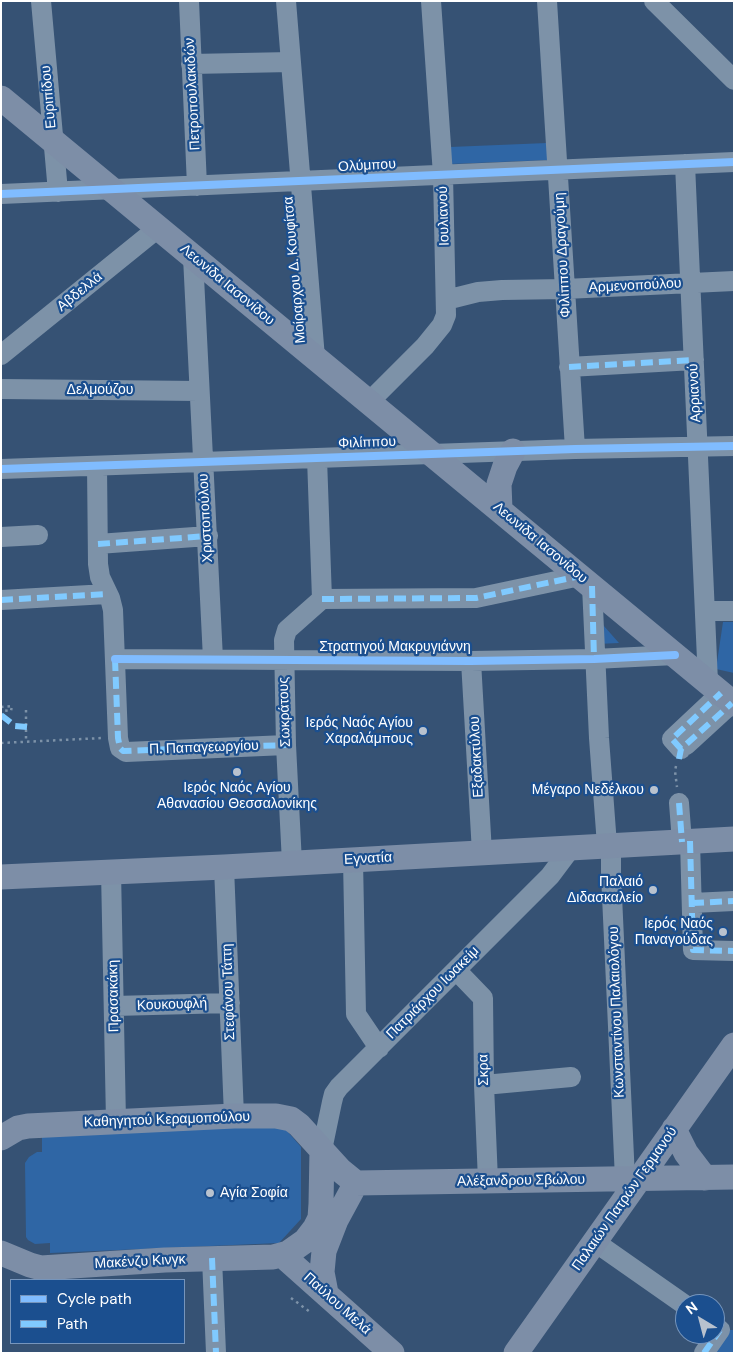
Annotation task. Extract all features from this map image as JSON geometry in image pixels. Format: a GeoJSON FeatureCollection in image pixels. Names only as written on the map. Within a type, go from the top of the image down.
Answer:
{"type":"FeatureCollection","features":[{"type":"Feature","properties":{"kind":"main road","name":"Λεωνίδα Ιασονίδου"},"geometry":{"type":"LineString","coordinates":[[1,98],[724,696]]}},
{"type":"Feature","properties":{"kind":"main road"},"geometry":{"type":"LineString","coordinates":[[500,510],[499,484],[505,466],[513,451]]}},
{"type":"Feature","properties":{"kind":"main road","name":"Εγνατία"},"geometry":{"type":"LineString","coordinates":[[1,877],[292,864],[734,839]]}},
{"type":"Feature","properties":{"kind":"main road","name":"Παλαιών Πατρών Γερμανού"},"geometry":{"type":"LineString","coordinates":[[516,1353],[601,1233],[632,1179],[667,1139],[734,1045]]}},
{"type":"Feature","properties":{"kind":"main road","name":"Καθηγητού Κεραμοπούλου"},"geometry":{"type":"LineString","coordinates":[[1,1138],[18,1128],[28,1126],[234,1116],[276,1116],[291,1119],[322,1150]]}},
{"type":"Feature","properties":{"kind":"main road"},"geometry":{"type":"LineString","coordinates":[[667,1139],[686,1153],[705,1178]]}},
{"type":"Feature","properties":{"kind":"main road"},"geometry":{"type":"LineString","coordinates":[[322,1150],[346,1176],[356,1183],[336,1220],[324,1251],[322,1272],[326,1293]]}},
{"type":"Feature","properties":{"kind":"main road"},"geometry":{"type":"LineString","coordinates":[[282,1255],[302,1245],[309,1238],[318,1223],[321,1204],[322,1150]]}},
{"type":"Feature","properties":{"kind":"main road","name":"Αλέξανδρου Σβώλου"},"geometry":{"type":"LineString","coordinates":[[356,1183],[734,1178]]}},
{"type":"Feature","properties":{"kind":"main road"},"geometry":{"type":"LineString","coordinates":[[593,1180],[604,1197],[601,1233]]}},
{"type":"Feature","properties":{"kind":"main road","name":"Μακένζυ Κινγκ"},"geometry":{"type":"LineString","coordinates":[[1,1253],[41,1268],[282,1255]]}},
{"type":"Feature","properties":{"kind":"main road","name":"Παύλου Μελά"},"geometry":{"type":"LineString","coordinates":[[282,1255],[392,1353]]}},
{"type":"Feature","properties":{"kind":"street","name":"Ευριπίδου"},"geometry":{"type":"LineString","coordinates":[[41,1],[58,192]]}},
{"type":"Feature","properties":{"kind":"street","name":"Πετροπουλακιδών"},"geometry":{"type":"LineString","coordinates":[[189,1],[197,186]]}},
{"type":"Feature","properties":{"kind":"street","name":"Μοίραρχου Δ. Κουφίτσα"},"geometry":{"type":"LineString","coordinates":[[286,1],[315,358]]}},
{"type":"Feature","properties":{"kind":"street","name":"Ιουλιανού"},"geometry":{"type":"LineString","coordinates":[[370,402],[425,346],[442,325],[446,315],[443,175],[431,1]]}},
{"type":"Feature","properties":{"kind":"street","name":"Φιλίππου Δραγούμη"},"geometry":{"type":"LineString","coordinates":[[547,1],[575,449]]}},
{"type":"Feature","properties":{"kind":"street"},"geometry":{"type":"LineString","coordinates":[[654,1],[734,80]]}},
{"type":"Feature","properties":{"kind":"street"},"geometry":{"type":"LineString","coordinates":[[191,64],[291,62]]}},
{"type":"Feature","properties":{"kind":"street","name":"Ολύμπου"},"geometry":{"type":"LineString","coordinates":[[1,194],[734,162]]}},
{"type":"Feature","properties":{"kind":"street","name":"Αρριανού"},"geometry":{"type":"LineString","coordinates":[[685,164],[705,611],[724,696]]}},
{"type":"Feature","properties":{"kind":"street","name":"Αβδελλά"},"geometry":{"type":"LineString","coordinates":[[1,355],[91,289],[158,228]]}},
{"type":"Feature","properties":{"kind":"street","name":"Χριστοπούλου"},"geometry":{"type":"LineString","coordinates":[[193,257],[213,659]]}},
{"type":"Feature","properties":{"kind":"street","name":"Αρμενοπούλου"},"geometry":{"type":"LineString","coordinates":[[446,300],[478,292],[502,290],[734,281]]}},
{"type":"Feature","properties":{"kind":"street"},"geometry":{"type":"LineString","coordinates":[[569,367],[694,360]]}},
{"type":"Feature","properties":{"kind":"street","name":"Δελμούζου"},"geometry":{"type":"LineString","coordinates":[[1,389],[199,391]]}},
{"type":"Feature","properties":{"kind":"street","name":"Φιλίππου"},"geometry":{"type":"LineString","coordinates":[[1,470],[513,451],[734,446]]}},
{"type":"Feature","properties":{"kind":"street"},"geometry":{"type":"LineString","coordinates":[[317,458],[322,599],[476,598],[586,581]]}},
{"type":"Feature","properties":{"kind":"street"},"geometry":{"type":"LineString","coordinates":[[97,466],[99,574],[108,594],[112,610],[120,744]]}},
{"type":"Feature","properties":{"kind":"street"},"geometry":{"type":"LineString","coordinates":[[1,537],[38,535]]}},
{"type":"Feature","properties":{"kind":"street"},"geometry":{"type":"LineString","coordinates":[[98,544],[208,536]]}},
{"type":"Feature","properties":{"kind":"street","name":"Κωνσταντίνου Παλαιολόγου"},"geometry":{"type":"LineString","coordinates":[[586,581],[609,845],[623,1145],[632,1179]]}},
{"type":"Feature","properties":{"kind":"street"},"geometry":{"type":"LineString","coordinates":[[1,600],[108,594]]}},
{"type":"Feature","properties":{"kind":"street","name":"Σωκράτους"},"geometry":{"type":"LineString","coordinates":[[292,864],[286,745],[284,637],[287,630],[322,599]]}},
{"type":"Feature","properties":{"kind":"street"},"geometry":{"type":"LineString","coordinates":[[705,611],[734,611]]}},
{"type":"Feature","properties":{"kind":"street","name":"Στρατηγού Μακρυγιάννη"},"geometry":{"type":"LineString","coordinates":[[115,659],[471,661],[594,659],[675,655]]}},
{"type":"Feature","properties":{"kind":"street","name":"Εξαδακτύλου"},"geometry":{"type":"LineString","coordinates":[[471,661],[482,853]]}},
{"type":"Feature","properties":{"kind":"street"},"geometry":{"type":"LineString","coordinates":[[680,754],[672,739],[724,696]]}},
{"type":"Feature","properties":{"kind":"street","name":"Π. Παπαγεωργίου"},"geometry":{"type":"LineString","coordinates":[[120,744],[126,752],[286,745]]}},
{"type":"Feature","properties":{"kind":"street"},"geometry":{"type":"LineString","coordinates":[[679,804],[686,842],[692,903],[693,950],[734,951]]}},
{"type":"Feature","properties":{"kind":"street","name":"Πατριάρχου Ιωακείμ"},"geometry":{"type":"LineString","coordinates":[[322,1150],[334,1094],[550,876],[571,848]]}},
{"type":"Feature","properties":{"kind":"street"},"geometry":{"type":"LineString","coordinates":[[353,860],[356,1014],[379,1048]]}},
{"type":"Feature","properties":{"kind":"street","name":"Στεφάνου Τάττη"},"geometry":{"type":"LineString","coordinates":[[224,867],[234,1116]]}},
{"type":"Feature","properties":{"kind":"street","name":"Πρασακάκη"},"geometry":{"type":"LineString","coordinates":[[111,871],[116,1121]]}},
{"type":"Feature","properties":{"kind":"street"},"geometry":{"type":"LineString","coordinates":[[692,903],[734,901]]}},
{"type":"Feature","properties":{"kind":"street","name":"Σκρα"},"geometry":{"type":"LineString","coordinates":[[456,970],[483,998],[488,1181]]}},
{"type":"Feature","properties":{"kind":"street","name":"Κουκουφλή"},"geometry":{"type":"LineString","coordinates":[[114,1006],[230,1003]]}},
{"type":"Feature","properties":{"kind":"street"},"geometry":{"type":"LineString","coordinates":[[484,1085],[571,1077]]}},
{"type":"Feature","properties":{"kind":"street"},"geometry":{"type":"LineString","coordinates":[[623,1145],[630,1153],[638,1156],[648,1154],[667,1139]]}},
{"type":"Feature","properties":{"kind":"street"},"geometry":{"type":"LineString","coordinates":[[601,1233],[675,1296]]}},
{"type":"Feature","properties":{"kind":"street"},"geometry":{"type":"LineString","coordinates":[[212,1258],[216,1353]]}},
{"type":"Feature","properties":{"kind":"path"},"geometry":{"type":"LineString","coordinates":[[26,710],[26,742]]}},
{"type":"Feature","properties":{"kind":"path"},"geometry":{"type":"LineString","coordinates":[[1,743],[120,744]]}},
{"type":"Feature","properties":{"kind":"path"},"geometry":{"type":"LineString","coordinates":[[679,804],[675,771],[680,754]]}},
{"type":"Feature","properties":{"kind":"path"},"geometry":{"type":"LineString","coordinates":[[292,1298],[310,1312]]}},
{"type":"Feature","properties":{"kind":"shaded area"},"geometry":{"type":"Polygon","coordinates":[[[547,143],[548,160],[450,164],[450,147],[547,143]]]}},
{"type":"Feature","properties":{"kind":"shaded area"},"geometry":{"type":"Polygon","coordinates":[[[596,617],[619,643],[596,644],[596,617]]]}},
{"type":"Feature","properties":{"kind":"shaded area"},"geometry":{"type":"Polygon","coordinates":[[[723,622],[734,622],[734,673],[716,669],[723,622]]]}},
{"type":"Feature","properties":{"kind":"shaded area"},"geometry":{"type":"Polygon","coordinates":[[[281,1124],[301,1147],[301,1219],[279,1243],[50,1253],[50,1243],[35,1244],[26,1237],[25,1163],[29,1157],[37,1152],[42,1152],[42,1137],[281,1124]]]}},
{"type":"Feature","properties":{"kind":"shaded area"},"geometry":{"type":"Polygon","coordinates":[[[725,1330],[734,1330],[734,1353],[704,1353],[710,1344],[725,1344],[725,1330]]]}},
{"type":"Feature","properties":{"kind":"marked path"},"geometry":{"type":"LineString","coordinates":[[569,367],[694,360]]}},
{"type":"Feature","properties":{"kind":"marked path"},"geometry":{"type":"LineString","coordinates":[[98,544],[208,536]]}},
{"type":"Feature","properties":{"kind":"marked path"},"geometry":{"type":"LineString","coordinates":[[322,599],[476,598],[580,576]]}},
{"type":"Feature","properties":{"kind":"marked path"},"geometry":{"type":"LineString","coordinates":[[592,586],[594,659]]}},
{"type":"Feature","properties":{"kind":"marked path"},"geometry":{"type":"LineString","coordinates":[[1,600],[107,594]]}},
{"type":"Feature","properties":{"kind":"marked path"},"geometry":{"type":"LineString","coordinates":[[115,659],[118,738],[120,748],[123,751],[286,745]]}},
{"type":"Feature","properties":{"kind":"marked path"},"geometry":{"type":"LineString","coordinates":[[681,749],[672,739],[721,693]]}},
{"type":"Feature","properties":{"kind":"marked path"},"geometry":{"type":"LineString","coordinates":[[679,759],[681,749],[732,703]]}},
{"type":"Feature","properties":{"kind":"marked path"},"geometry":{"type":"LineString","coordinates":[[1,715],[15,726],[27,727]]}},
{"type":"Feature","properties":{"kind":"marked path"},"geometry":{"type":"LineString","coordinates":[[679,803],[682,842]]}},
{"type":"Feature","properties":{"kind":"marked path"},"geometry":{"type":"LineString","coordinates":[[690,841],[693,950],[734,951]]}},
{"type":"Feature","properties":{"kind":"marked path"},"geometry":{"type":"LineString","coordinates":[[692,903],[734,901]]}},
{"type":"Feature","properties":{"kind":"marked path"},"geometry":{"type":"LineString","coordinates":[[212,1258],[216,1353]]}},
{"type":"Feature","properties":{"kind":"marked path"},"geometry":{"type":"LineString","coordinates":[[704,1353],[710,1344]]}},
{"type":"Feature","properties":{"kind":"cycle path"},"geometry":{"type":"LineString","coordinates":[[1,194],[734,162]]}},
{"type":"Feature","properties":{"kind":"cycle path"},"geometry":{"type":"LineString","coordinates":[[1,469],[575,449],[734,446]]}},
{"type":"Feature","properties":{"kind":"cycle path"},"geometry":{"type":"LineString","coordinates":[[115,659],[471,661],[594,659],[675,655]]}},
{"type":"Feature","properties":{"kind":"place","name":"Ιερός Ναός Αγίου Χαραλάμπους"},"geometry":{"type":"Point","coordinates":[423,731]}},
{"type":"Feature","properties":{"kind":"place","name":"Ιερός Ναός Αγίου Αθανασίου Θεσσαλονίκης"},"geometry":{"type":"Point","coordinates":[237,772]}},
{"type":"Feature","properties":{"kind":"place","name":"Μέγαρο Νεδέλκου"},"geometry":{"type":"Point","coordinates":[654,790]}},
{"type":"Feature","properties":{"kind":"place","name":"Παλαιό Διδασκαλείο"},"geometry":{"type":"Point","coordinates":[653,890]}},
{"type":"Feature","properties":{"kind":"place","name":"Ιερός Ναός Παναγούδας"},"geometry":{"type":"Point","coordinates":[723,932]}},
{"type":"Feature","properties":{"kind":"place","name":"Αγία Σοφία"},"geometry":{"type":"Point","coordinates":[210,1193]}}]}
